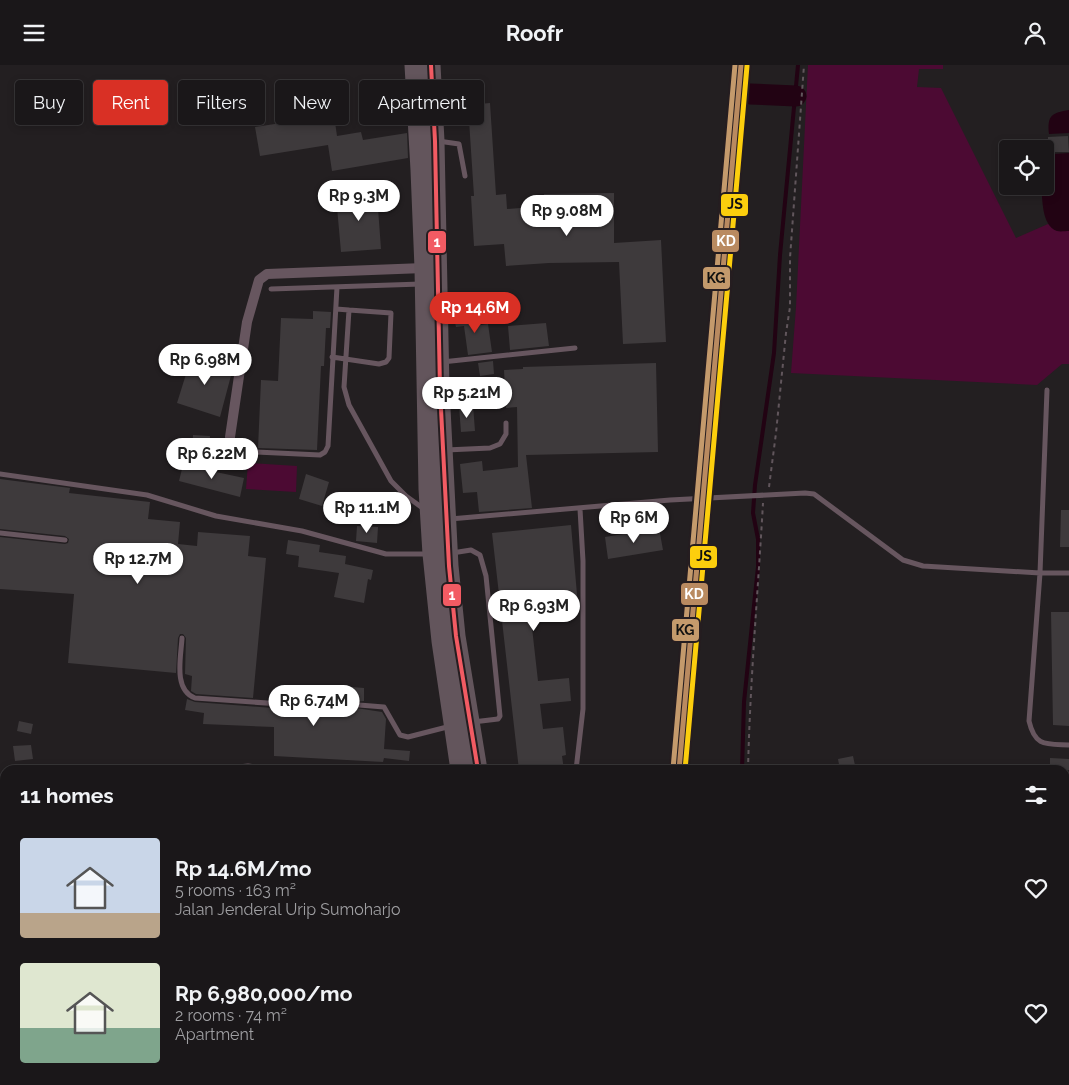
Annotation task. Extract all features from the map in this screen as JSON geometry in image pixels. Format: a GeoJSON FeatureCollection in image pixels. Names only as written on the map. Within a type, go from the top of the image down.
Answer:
{"type":"FeatureCollection","features":[{"type":"Feature","properties":{"kind":"highway"},"geometry":{"type":"LineString","coordinates":[[414,65],[415,80]]}},
{"type":"Feature","properties":{"kind":"highway"},"geometry":{"type":"LineString","coordinates":[[430,65],[435,141],[439,363],[448,519],[440,554]]}},
{"type":"Feature","properties":{"kind":"highway"},"geometry":{"type":"LineString","coordinates":[[417,125],[424,276],[429,512],[440,554],[456,636],[461,724],[466,765]]}},
{"type":"Feature","properties":{"kind":"street"},"geometry":{"type":"LineString","coordinates":[[230,437],[247,322],[259,280],[268,274],[424,276]]}},
{"type":"Feature","properties":{"kind":"lane"},"geometry":{"type":"LineString","coordinates":[[435,141],[459,145],[465,176]]}},
{"type":"Feature","properties":{"kind":"lane"},"geometry":{"type":"LineString","coordinates":[[271,289],[337,287],[424,276]]}},
{"type":"Feature","properties":{"kind":"lane"},"geometry":{"type":"LineString","coordinates":[[256,452],[320,455],[326,452],[328,446],[337,287]]}},
{"type":"Feature","properties":{"kind":"lane"},"geometry":{"type":"LineString","coordinates":[[332,357],[379,364],[386,362],[390,353],[392,316],[389,313],[336,309]]}},
{"type":"Feature","properties":{"kind":"lane"},"geometry":{"type":"LineString","coordinates":[[349,310],[344,387],[349,405],[391,481],[406,496],[429,512],[448,519],[670,500],[805,493],[814,494],[903,560],[923,566],[1069,573]]}},
{"type":"Feature","properties":{"kind":"lane"},"geometry":{"type":"LineString","coordinates":[[439,363],[575,348]]}},
{"type":"Feature","properties":{"kind":"lane"},"geometry":{"type":"LineString","coordinates":[[1048,390],[1040,573],[1029,721],[1035,738],[1041,742],[1069,745]]}},
{"type":"Feature","properties":{"kind":"lane"},"geometry":{"type":"LineString","coordinates":[[443,451],[490,448],[500,445],[506,434],[506,423]]}},
{"type":"Feature","properties":{"kind":"lane"},"geometry":{"type":"LineString","coordinates":[[0,474],[147,495],[216,516],[302,531],[386,553],[440,554],[471,550],[480,555],[486,576],[500,716],[498,719],[461,724],[408,737],[400,735],[384,707],[359,705]]}},
{"type":"Feature","properties":{"kind":"lane"},"geometry":{"type":"LineString","coordinates":[[577,765],[583,709],[583,561],[580,509]]}},
{"type":"Feature","properties":{"kind":"lane"},"geometry":{"type":"LineString","coordinates":[[0,533],[65,540]]}},
{"type":"Feature","properties":{"kind":"lane"},"geometry":{"type":"LineString","coordinates":[[182,638],[180,677],[185,693],[190,696],[195,698],[295,705]]}},
{"type":"Feature","properties":{"kind":"path"},"geometry":{"type":"LineString","coordinates":[[748,765],[763,495],[776,433],[790,307],[790,258],[804,65]]}},
{"type":"Feature","properties":{"kind":"shaded area"},"geometry":{"type":"Polygon","coordinates":[[[808,65],[943,65],[943,69],[919,69],[917,87],[941,88],[1016,238],[1048,224],[1057,231],[1069,231],[1069,364],[1062,364],[1037,385],[791,373],[808,65]]]}},
{"type":"Feature","properties":{"kind":"shaded area"},"geometry":{"type":"Polygon","coordinates":[[[1069,110],[1069,133],[1049,134],[1049,123],[1052,116],[1058,112],[1069,110]]]}},
{"type":"Feature","properties":{"kind":"shaded area"},"geometry":{"type":"Polygon","coordinates":[[[1069,153],[1069,231],[1058,231],[1052,228],[1045,218],[1042,195],[1054,195],[1054,154],[1069,153]]]}},
{"type":"Feature","properties":{"kind":"shaded area"},"geometry":{"type":"Polygon","coordinates":[[[248,463],[297,466],[296,492],[246,489],[248,463]]]}},
{"type":"Feature","properties":{"kind":"building"},"geometry":{"type":"Polygon","coordinates":[[[490,103],[496,195],[506,194],[507,209],[545,206],[544,194],[614,193],[614,243],[661,240],[666,342],[623,344],[619,262],[506,266],[504,244],[474,246],[471,196],[474,196],[469,125],[484,125],[484,104],[490,103]]]}},
{"type":"Feature","properties":{"kind":"building"},"geometry":{"type":"Polygon","coordinates":[[[275,124],[335,125],[337,136],[361,132],[363,140],[407,133],[408,158],[332,171],[328,145],[260,156],[255,127],[275,124]]]}},
{"type":"Feature","properties":{"kind":"building"},"geometry":{"type":"Polygon","coordinates":[[[1068,136],[1069,152],[1054,152],[1054,140],[1048,140],[1048,137],[1068,136]]]}},
{"type":"Feature","properties":{"kind":"building"},"geometry":{"type":"Polygon","coordinates":[[[374,191],[378,208],[381,249],[341,252],[336,196],[374,191]]]}},
{"type":"Feature","properties":{"kind":"building"},"geometry":{"type":"Polygon","coordinates":[[[313,311],[331,312],[330,328],[326,328],[324,366],[321,366],[317,450],[258,448],[261,380],[278,381],[281,318],[313,319],[313,311]]]}},
{"type":"Feature","properties":{"kind":"building"},"geometry":{"type":"Polygon","coordinates":[[[479,314],[481,325],[488,324],[492,352],[468,355],[464,326],[456,327],[454,318],[479,314]]]}},
{"type":"Feature","properties":{"kind":"building"},"geometry":{"type":"Polygon","coordinates":[[[546,323],[549,346],[510,350],[508,326],[546,323]]]}},
{"type":"Feature","properties":{"kind":"building"},"geometry":{"type":"Polygon","coordinates":[[[192,355],[233,368],[220,417],[177,403],[192,355]]]}},
{"type":"Feature","properties":{"kind":"building"},"geometry":{"type":"Polygon","coordinates":[[[493,361],[494,374],[480,376],[478,363],[493,361]]]}},
{"type":"Feature","properties":{"kind":"building"},"geometry":{"type":"Polygon","coordinates":[[[656,363],[658,452],[526,455],[532,508],[479,512],[477,492],[463,493],[460,464],[482,461],[483,471],[518,467],[517,407],[506,408],[504,370],[523,369],[523,367],[656,363]]]}},
{"type":"Feature","properties":{"kind":"building"},"geometry":{"type":"Polygon","coordinates":[[[473,405],[475,431],[461,432],[459,406],[473,405]]]}},
{"type":"Feature","properties":{"kind":"building"},"geometry":{"type":"Polygon","coordinates":[[[193,435],[210,436],[209,454],[192,453],[193,435]]]}},
{"type":"Feature","properties":{"kind":"building"},"geometry":{"type":"Polygon","coordinates":[[[183,465],[244,478],[240,497],[179,481],[183,465]]]}},
{"type":"Feature","properties":{"kind":"building"},"geometry":{"type":"Polygon","coordinates":[[[306,474],[329,482],[322,506],[299,499],[306,474]]]}},
{"type":"Feature","properties":{"kind":"building"},"geometry":{"type":"Polygon","coordinates":[[[0,479],[70,488],[69,493],[150,502],[148,519],[180,522],[178,544],[197,546],[198,532],[250,536],[248,556],[266,558],[253,698],[196,694],[191,691],[192,676],[185,674],[186,638],[183,634],[180,634],[178,638],[176,673],[68,663],[74,594],[0,589],[0,537],[65,544],[68,543],[69,539],[65,536],[0,529],[0,479]]]}},
{"type":"Feature","properties":{"kind":"building"},"geometry":{"type":"Polygon","coordinates":[[[1061,510],[1069,510],[1069,547],[1060,547],[1061,510]]]}},
{"type":"Feature","properties":{"kind":"building"},"geometry":{"type":"Polygon","coordinates":[[[571,525],[578,606],[530,610],[538,681],[569,678],[571,701],[540,704],[543,729],[563,727],[566,755],[562,756],[563,765],[518,765],[492,533],[571,525]]]}},
{"type":"Feature","properties":{"kind":"building"},"geometry":{"type":"Polygon","coordinates":[[[357,526],[378,527],[377,543],[356,541],[357,526]]]}},
{"type":"Feature","properties":{"kind":"building"},"geometry":{"type":"Polygon","coordinates":[[[659,528],[663,550],[608,559],[605,537],[659,528]]]}},
{"type":"Feature","properties":{"kind":"building"},"geometry":{"type":"Polygon","coordinates":[[[288,540],[320,545],[319,552],[346,556],[345,564],[373,570],[371,580],[368,579],[364,603],[334,597],[339,573],[298,567],[299,556],[286,554],[288,540]]]}},
{"type":"Feature","properties":{"kind":"building"},"geometry":{"type":"Polygon","coordinates":[[[1051,612],[1069,612],[1069,726],[1053,725],[1051,612]]]}},
{"type":"Feature","properties":{"kind":"building"},"geometry":{"type":"Polygon","coordinates":[[[352,687],[364,688],[364,701],[356,702],[356,708],[382,712],[386,719],[384,749],[410,751],[409,761],[384,758],[383,762],[274,756],[274,727],[203,724],[204,713],[185,710],[187,699],[195,702],[272,708],[272,710],[295,710],[299,705],[295,701],[295,696],[351,697],[352,687]]]}},
{"type":"Feature","properties":{"kind":"building"},"geometry":{"type":"Polygon","coordinates":[[[19,721],[33,724],[31,734],[17,731],[19,721]]]}},
{"type":"Feature","properties":{"kind":"building"},"geometry":{"type":"Polygon","coordinates":[[[31,745],[33,759],[15,761],[13,746],[31,745]]]}},
{"type":"Feature","properties":{"kind":"building"},"geometry":{"type":"Polygon","coordinates":[[[853,756],[855,765],[839,765],[838,759],[853,756]]]}},
{"type":"Feature","properties":{"kind":"building"},"geometry":{"type":"Polygon","coordinates":[[[1050,758],[1069,759],[1069,765],[1050,765],[1050,758]]]}},
{"type":"Feature","properties":{"kind":"waterway"},"geometry":{"type":"LineString","coordinates":[[742,765],[744,702],[758,567],[758,539],[753,513],[755,485],[774,353],[780,255],[798,65]]}},
{"type":"Feature","properties":{"kind":"waterway"},"geometry":{"type":"LineString","coordinates":[[750,94],[796,96]]}},
{"type":"Feature","properties":{"kind":"transit line","name":"1"},"geometry":{"type":"LineString","coordinates":[[431,65],[435,141],[440,389],[449,566],[456,636],[477,765]]}},
{"type":"Feature","properties":{"kind":"transit line","name":"KG"},"geometry":{"type":"LineString","coordinates":[[673,765],[735,65]]}},
{"type":"Feature","properties":{"kind":"transit line","name":"KD"},"geometry":{"type":"LineString","coordinates":[[679,765],[741,65]]}},
{"type":"Feature","properties":{"kind":"transit line","name":"JS"},"geometry":{"type":"LineString","coordinates":[[685,765],[747,66]]}}]}
